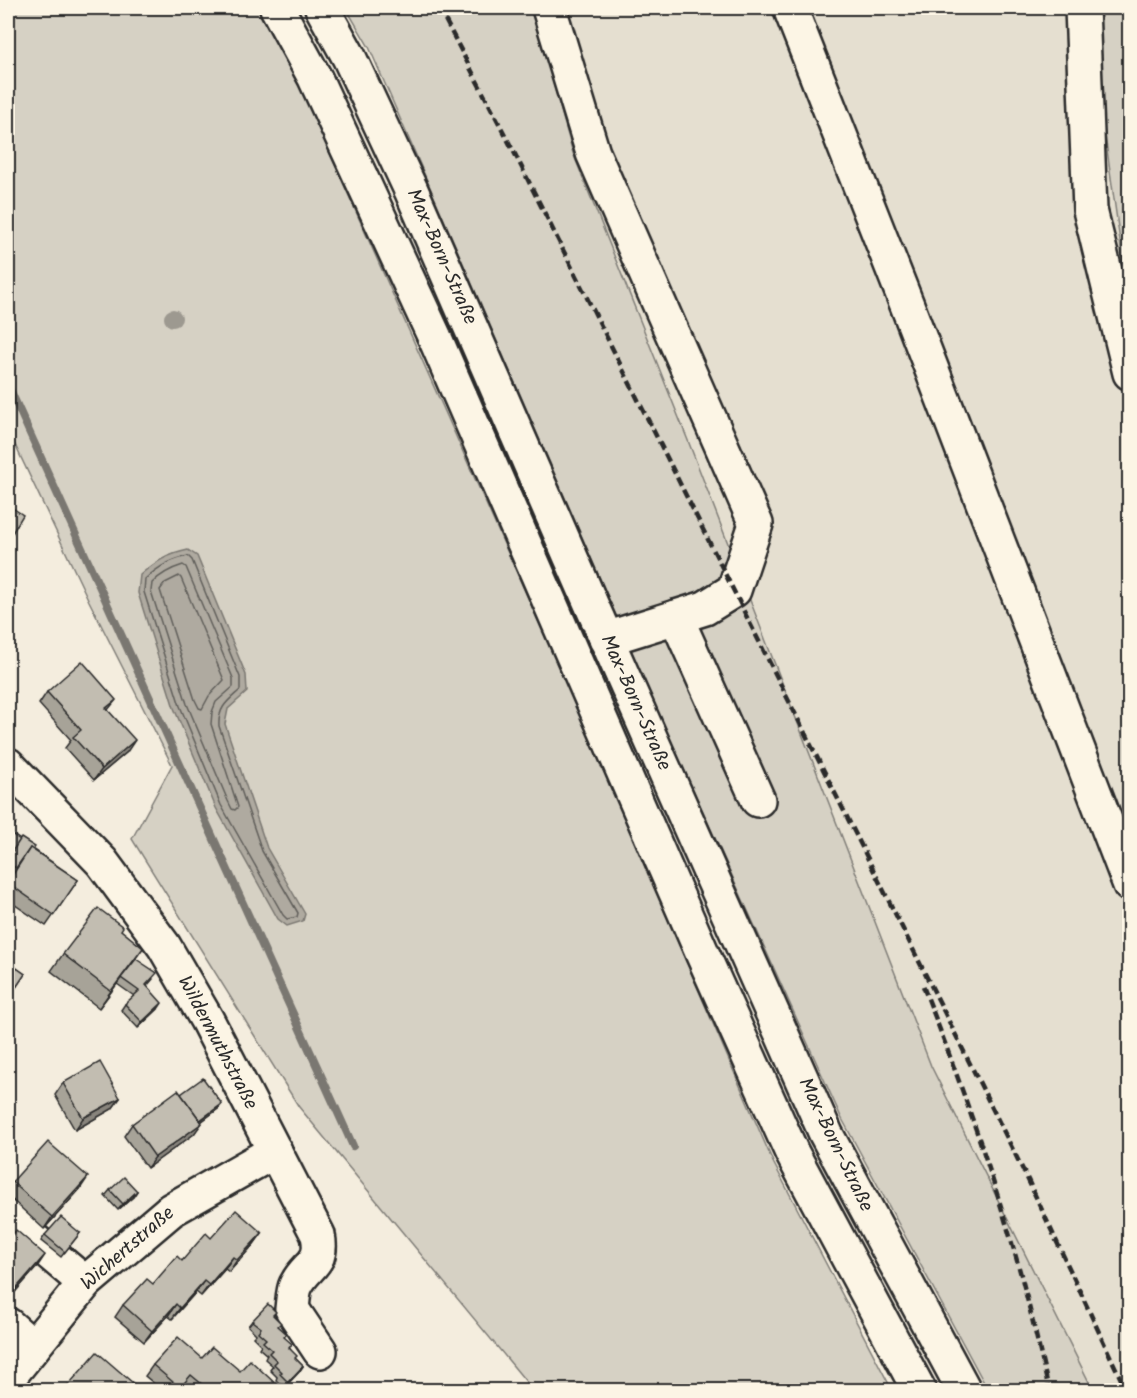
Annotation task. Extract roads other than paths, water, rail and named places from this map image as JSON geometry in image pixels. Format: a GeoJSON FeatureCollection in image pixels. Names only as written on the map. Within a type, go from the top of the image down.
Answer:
{"type":"FeatureCollection","features":[{"type":"Feature","properties":{"kind":"main road","name":"Max-Born-Straße"},"geometry":{"type":"LineString","coordinates":[[278,8],[315,78],[435,338],[689,923],[792,1152],[919,1390]]}},
{"type":"Feature","properties":{"kind":"main road","name":"Max-Born-Straße"},"geometry":{"type":"LineString","coordinates":[[322,8],[348,57],[411,190],[606,639],[826,1134],[964,1390]]}},
{"type":"Feature","properties":{"kind":"main road"},"geometry":{"type":"LineString","coordinates":[[549,8],[593,153],[756,524],[734,590],[705,608],[606,639]]}},
{"type":"Feature","properties":{"kind":"main road"},"geometry":{"type":"LineString","coordinates":[[790,8],[916,327],[1130,885]]}},
{"type":"Feature","properties":{"kind":"main road"},"geometry":{"type":"LineString","coordinates":[[1082,8],[1090,210],[1130,373]]}},
{"type":"Feature","properties":{"kind":"main road"},"geometry":{"type":"LineString","coordinates":[[676,617],[758,800]]}},
{"type":"Feature","properties":{"kind":"main road","name":"Wildermuthstraße"},"geometry":{"type":"LineString","coordinates":[[8,765],[102,862],[164,946],[207,1020],[318,1235],[321,1248],[315,1262],[296,1286],[292,1309],[320,1351]]}},
{"type":"Feature","properties":{"kind":"main road","name":"Wichertstraße"},"geometry":{"type":"LineString","coordinates":[[8,1378],[85,1283],[171,1210],[274,1151]]}},
{"type":"Feature","properties":{"kind":"main road"},"geometry":{"type":"LineString","coordinates":[[8,1218],[85,1283]]}},
{"type":"Feature","properties":{"kind":"main road"},"geometry":{"type":"LineString","coordinates":[[8,1325],[33,1347]]}},
{"type":"Feature","properties":{"kind":"water"},"geometry":{"type":"Polygon","coordinates":[[[188,550],[197,556],[246,675],[247,692],[228,709],[225,724],[267,848],[305,914],[303,921],[287,926],[278,919],[216,808],[174,708],[138,593],[140,575],[162,559],[188,550]]]}},
{"type":"Feature","properties":{"kind":"waterway"},"geometry":{"type":"LineString","coordinates":[[8,385],[353,1146]]}},
{"type":"Feature","properties":{"kind":"railway"},"geometry":{"type":"LineString","coordinates":[[439,8],[515,154],[1028,1180],[1126,1390]]}},
{"type":"Feature","properties":{"kind":"railway"},"geometry":{"type":"LineString","coordinates":[[923,986],[988,1165],[1021,1275],[1049,1390]]}}]}
